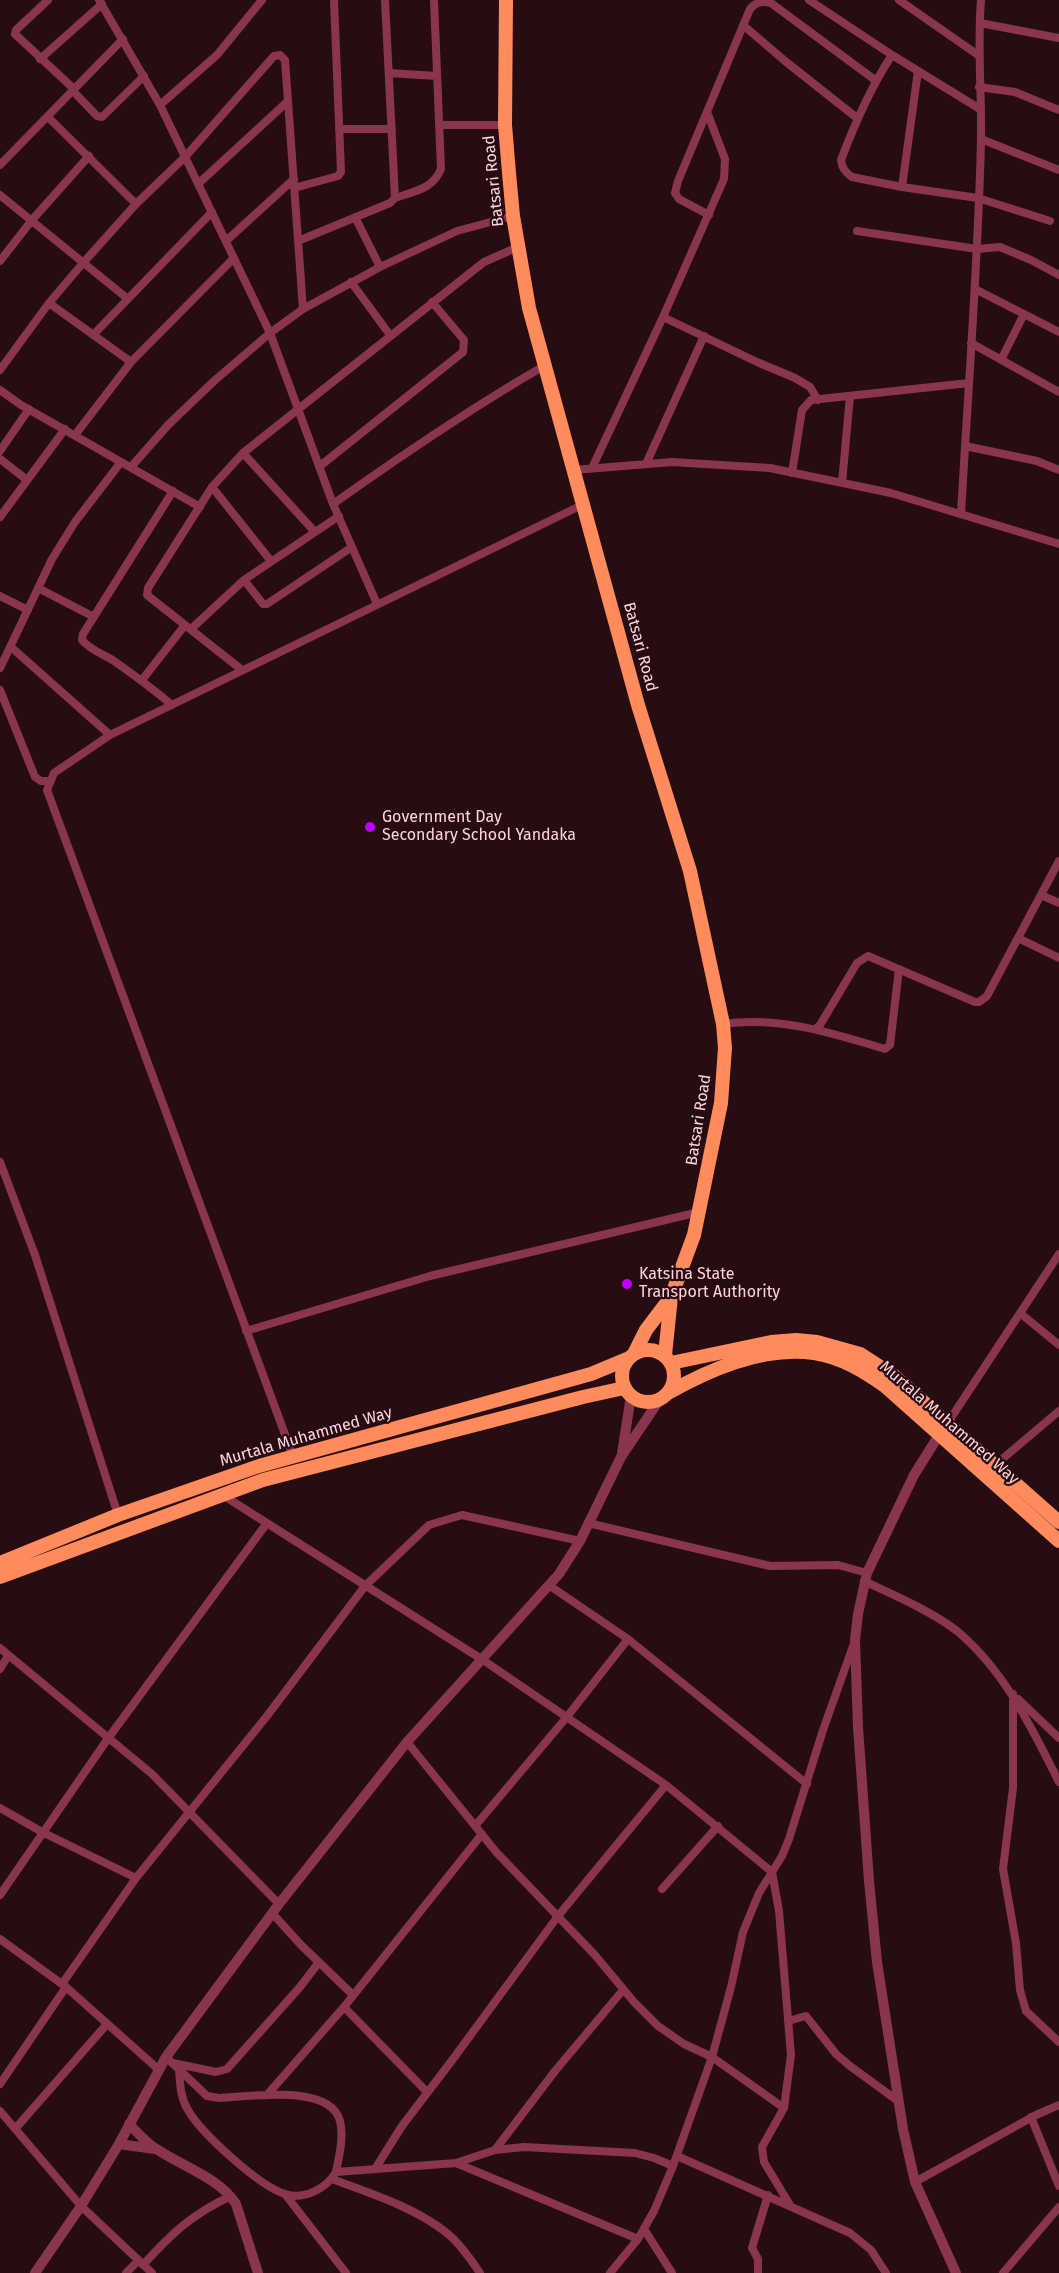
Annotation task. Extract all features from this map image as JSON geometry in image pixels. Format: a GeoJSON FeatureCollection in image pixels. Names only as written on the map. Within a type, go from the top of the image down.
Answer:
{"type":"FeatureCollection","features":[{"type":"Feature","properties":{"kind":"main road","name":"Batsari Road"},"geometry":{"type":"LineString","coordinates":[[506,0],[505,125],[513,216],[529,308],[638,705],[690,871],[723,1024],[722,1094],[694,1235],[671,1297]]}},
{"type":"Feature","properties":{"kind":"main road"},"geometry":{"type":"LineString","coordinates":[[671,1297],[668,1359],[674,1373],[673,1384],[664,1396],[650,1402],[640,1401],[627,1392],[621,1378],[622,1368],[646,1330],[671,1297]]}},
{"type":"Feature","properties":{"kind":"main road"},"geometry":{"type":"LineString","coordinates":[[631,1356],[645,1349],[656,1350],[668,1359],[796,1340],[817,1342],[860,1354],[894,1376],[943,1429],[994,1466],[1059,1522]]}},
{"type":"Feature","properties":{"kind":"main road","name":"Murtala Muhammed Way"},"geometry":{"type":"LineString","coordinates":[[664,1396],[704,1373],[721,1366],[758,1357],[794,1352],[815,1353],[854,1365],[943,1429],[1059,1541]]}},
{"type":"Feature","properties":{"kind":"main road","name":"Murtala Muhammed Way"},"geometry":{"type":"LineString","coordinates":[[0,1563],[118,1515],[259,1466],[591,1374],[631,1356]]}},
{"type":"Feature","properties":{"kind":"main road","name":"Murtala Muhammed Way"},"geometry":{"type":"LineString","coordinates":[[0,1577],[262,1480],[583,1396],[627,1392]]}},
{"type":"Feature","properties":{"kind":"street"},"geometry":{"type":"LineString","coordinates":[[48,0],[16,30],[15,34],[74,90],[97,116],[102,117],[144,76]]}},
{"type":"Feature","properties":{"kind":"street"},"geometry":{"type":"LineString","coordinates":[[160,105],[217,55],[262,0]]}},
{"type":"Feature","properties":{"kind":"street"},"geometry":{"type":"LineString","coordinates":[[226,241],[294,183],[340,174],[334,0]]}},
{"type":"Feature","properties":{"kind":"street"},"geometry":{"type":"LineString","coordinates":[[385,0],[395,198]]}},
{"type":"Feature","properties":{"kind":"street"},"geometry":{"type":"LineString","coordinates":[[298,241],[390,203],[395,198],[426,187],[436,180],[441,169],[434,0]]}},
{"type":"Feature","properties":{"kind":"street"},"geometry":{"type":"LineString","coordinates":[[809,0],[892,56],[980,109]]}},
{"type":"Feature","properties":{"kind":"street"},"geometry":{"type":"LineString","coordinates":[[40,59],[101,1],[160,105],[270,333],[333,504],[377,604]]}},
{"type":"Feature","properties":{"kind":"street"},"geometry":{"type":"LineString","coordinates":[[708,215],[679,199],[675,193],[678,180],[754,3],[762,1],[771,3],[875,80]]}},
{"type":"Feature","properties":{"kind":"street"},"geometry":{"type":"LineString","coordinates":[[902,1],[978,55]]}},
{"type":"Feature","properties":{"kind":"street"},"geometry":{"type":"LineString","coordinates":[[961,514],[975,289],[981,140],[979,1]]}},
{"type":"Feature","properties":{"kind":"street"},"geometry":{"type":"LineString","coordinates":[[980,23],[1059,38]]}},
{"type":"Feature","properties":{"kind":"street"},"geometry":{"type":"LineString","coordinates":[[743,25],[785,62],[857,118]]}},
{"type":"Feature","properties":{"kind":"street"},"geometry":{"type":"LineString","coordinates":[[0,165],[123,39]]}},
{"type":"Feature","properties":{"kind":"street"},"geometry":{"type":"LineString","coordinates":[[0,370],[48,303],[83,263],[136,204],[185,157],[274,56],[280,55],[285,60],[303,309]]}},
{"type":"Feature","properties":{"kind":"street"},"geometry":{"type":"LineString","coordinates":[[892,56],[875,80],[841,160],[842,166],[852,177],[978,198],[1050,221]]}},
{"type":"Feature","properties":{"kind":"street"},"geometry":{"type":"LineString","coordinates":[[902,187],[918,71]]}},
{"type":"Feature","properties":{"kind":"street"},"geometry":{"type":"LineString","coordinates":[[389,73],[437,76]]}},
{"type":"Feature","properties":{"kind":"street"},"geometry":{"type":"LineString","coordinates":[[979,87],[1015,92],[1059,110]]}},
{"type":"Feature","properties":{"kind":"street"},"geometry":{"type":"LineString","coordinates":[[198,184],[287,102]]}},
{"type":"Feature","properties":{"kind":"street"},"geometry":{"type":"LineString","coordinates":[[592,468],[663,317],[724,179],[725,159],[707,112]]}},
{"type":"Feature","properties":{"kind":"street"},"geometry":{"type":"LineString","coordinates":[[48,117],[136,204]]}},
{"type":"Feature","properties":{"kind":"street"},"geometry":{"type":"LineString","coordinates":[[439,125],[505,125]]}},
{"type":"Feature","properties":{"kind":"street"},"geometry":{"type":"LineString","coordinates":[[339,129],[392,129]]}},
{"type":"Feature","properties":{"kind":"street"},"geometry":{"type":"LineString","coordinates":[[981,140],[1059,170]]}},
{"type":"Feature","properties":{"kind":"street"},"geometry":{"type":"LineString","coordinates":[[0,261],[32,220],[89,156]]}},
{"type":"Feature","properties":{"kind":"street"},"geometry":{"type":"LineString","coordinates":[[0,195],[128,299]]}},
{"type":"Feature","properties":{"kind":"street"},"geometry":{"type":"LineString","coordinates":[[93,335],[212,212]]}},
{"type":"Feature","properties":{"kind":"street"},"geometry":{"type":"LineString","coordinates":[[131,467],[168,425],[214,381],[270,333],[303,309],[380,267],[457,231],[513,216]]}},
{"type":"Feature","properties":{"kind":"street"},"geometry":{"type":"LineString","coordinates":[[355,217],[380,267]]}},
{"type":"Feature","properties":{"kind":"street"},"geometry":{"type":"LineString","coordinates":[[857,231],[977,249],[1000,247],[1031,260],[1059,276]]}},
{"type":"Feature","properties":{"kind":"street"},"geometry":{"type":"LineString","coordinates":[[242,670],[147,595],[148,588],[212,487],[243,453],[390,335],[484,262],[518,247]]}},
{"type":"Feature","properties":{"kind":"street"},"geometry":{"type":"LineString","coordinates":[[75,435],[131,362],[234,258]]}},
{"type":"Feature","properties":{"kind":"street"},"geometry":{"type":"LineString","coordinates":[[351,282],[390,335]]}},
{"type":"Feature","properties":{"kind":"street"},"geometry":{"type":"LineString","coordinates":[[975,289],[1059,332]]}},
{"type":"Feature","properties":{"kind":"street"},"geometry":{"type":"LineString","coordinates":[[48,303],[131,362]]}},
{"type":"Feature","properties":{"kind":"street"},"geometry":{"type":"LineString","coordinates":[[320,466],[463,352],[464,340],[432,303]]}},
{"type":"Feature","properties":{"kind":"street"},"geometry":{"type":"LineString","coordinates":[[1001,360],[1024,314]]}},
{"type":"Feature","properties":{"kind":"street"},"geometry":{"type":"LineString","coordinates":[[663,317],[795,378],[810,387],[818,400]]}},
{"type":"Feature","properties":{"kind":"street"},"geometry":{"type":"LineString","coordinates":[[646,464],[704,336]]}},
{"type":"Feature","properties":{"kind":"street"},"geometry":{"type":"LineString","coordinates":[[971,343],[1059,392]]}},
{"type":"Feature","properties":{"kind":"street"},"geometry":{"type":"LineString","coordinates":[[333,504],[487,398],[544,366]]}},
{"type":"Feature","properties":{"kind":"street"},"geometry":{"type":"LineString","coordinates":[[792,473],[802,410],[811,400],[969,383]]}},
{"type":"Feature","properties":{"kind":"street"},"geometry":{"type":"LineString","coordinates":[[0,390],[200,507]]}},
{"type":"Feature","properties":{"kind":"street"},"geometry":{"type":"LineString","coordinates":[[842,483],[850,396]]}},
{"type":"Feature","properties":{"kind":"street"},"geometry":{"type":"LineString","coordinates":[[0,451],[29,409]]}},
{"type":"Feature","properties":{"kind":"street"},"geometry":{"type":"LineString","coordinates":[[0,517],[65,429]]}},
{"type":"Feature","properties":{"kind":"street"},"geometry":{"type":"LineString","coordinates":[[965,446],[1036,461],[1059,470]]}},
{"type":"Feature","properties":{"kind":"street"},"geometry":{"type":"LineString","coordinates":[[243,453],[314,531]]}},
{"type":"Feature","properties":{"kind":"street"},"geometry":{"type":"LineString","coordinates":[[0,459],[27,480]]}},
{"type":"Feature","properties":{"kind":"street"},"geometry":{"type":"LineString","coordinates":[[0,668],[52,559],[75,522],[121,462]]}},
{"type":"Feature","properties":{"kind":"street"},"geometry":{"type":"LineString","coordinates":[[574,470],[672,462],[770,468],[891,493],[1058,543]]}},
{"type":"Feature","properties":{"kind":"street"},"geometry":{"type":"LineString","coordinates":[[212,487],[271,561]]}},
{"type":"Feature","properties":{"kind":"street"},"geometry":{"type":"LineString","coordinates":[[172,705],[142,680],[106,656],[86,646],[82,640],[83,634],[173,491]]}},
{"type":"Feature","properties":{"kind":"street"},"geometry":{"type":"LineString","coordinates":[[293,1456],[47,790],[49,781],[54,773],[110,735],[584,504]]}},
{"type":"Feature","properties":{"kind":"street"},"geometry":{"type":"LineString","coordinates":[[142,680],[188,627],[244,580],[339,516]]}},
{"type":"Feature","properties":{"kind":"street"},"geometry":{"type":"LineString","coordinates":[[244,580],[263,604],[267,604],[352,547]]}},
{"type":"Feature","properties":{"kind":"street"},"geometry":{"type":"LineString","coordinates":[[38,588],[94,617]]}},
{"type":"Feature","properties":{"kind":"street"},"geometry":{"type":"LineString","coordinates":[[0,596],[28,610]]}},
{"type":"Feature","properties":{"kind":"street"},"geometry":{"type":"LineString","coordinates":[[11,647],[110,735]]}},
{"type":"Feature","properties":{"kind":"street"},"geometry":{"type":"LineString","coordinates":[[0,690],[35,777],[40,781],[49,781]]}},
{"type":"Feature","properties":{"kind":"street"},"geometry":{"type":"LineString","coordinates":[[815,1029],[820,1025],[857,963],[868,956],[979,1002],[987,996],[1059,861]]}},
{"type":"Feature","properties":{"kind":"street"},"geometry":{"type":"LineString","coordinates":[[1041,895],[1059,903]]}},
{"type":"Feature","properties":{"kind":"street"},"geometry":{"type":"LineString","coordinates":[[1018,938],[1059,958]]}},
{"type":"Feature","properties":{"kind":"street"},"geometry":{"type":"LineString","coordinates":[[723,1024],[748,1021],[815,1029],[885,1049],[890,1045],[899,969]]}},
{"type":"Feature","properties":{"kind":"street"},"geometry":{"type":"LineString","coordinates":[[0,1162],[35,1255],[118,1515]]}},
{"type":"Feature","properties":{"kind":"street"},"geometry":{"type":"LineString","coordinates":[[246,1331],[430,1276],[699,1212]]}},
{"type":"Feature","properties":{"kind":"street"},"geometry":{"type":"LineString","coordinates":[[956,2273],[915,2182],[898,2101],[877,1962],[869,1881],[858,1727],[855,1640],[865,1577],[914,1475],[1059,1254]]}},
{"type":"Feature","properties":{"kind":"street"},"geometry":{"type":"LineString","coordinates":[[1020,1314],[1059,1345]]}},
{"type":"Feature","properties":{"kind":"street"},"geometry":{"type":"LineString","coordinates":[[621,1457],[627,1392]]}},
{"type":"Feature","properties":{"kind":"street"},"geometry":{"type":"LineString","coordinates":[[173,2063],[207,2096],[219,2098],[295,2095],[317,2100],[331,2108],[339,2120],[340,2152],[334,2176],[319,2190],[302,2197],[285,2194],[268,2186],[238,2162],[201,2127],[188,2110],[181,2095],[173,2063],[275,1908],[407,1742],[550,1586],[580,1541],[621,1457],[664,1396]]}},
{"type":"Feature","properties":{"kind":"street"},"geometry":{"type":"LineString","coordinates":[[994,1466],[1059,1411]]}},
{"type":"Feature","properties":{"kind":"street"},"geometry":{"type":"LineString","coordinates":[[221,1494],[483,1660],[666,1785],[772,1872],[779,1911],[790,2055],[784,2108],[762,2146],[764,2162],[790,2205]]}},
{"type":"Feature","properties":{"kind":"street"},"geometry":{"type":"LineString","coordinates":[[0,2084],[136,1878],[267,1716],[365,1586],[429,1525],[462,1515],[580,1541]]}},
{"type":"Feature","properties":{"kind":"street"},"geometry":{"type":"LineString","coordinates":[[588,1523],[770,1566],[838,1565],[865,1577],[956,1630],[996,1671],[1013,1694],[1059,1782]]}},
{"type":"Feature","properties":{"kind":"street"},"geometry":{"type":"LineString","coordinates":[[0,1894],[109,1737],[267,1524]]}},
{"type":"Feature","properties":{"kind":"street"},"geometry":{"type":"LineString","coordinates":[[550,1586],[628,1639],[807,1784]]}},
{"type":"Feature","properties":{"kind":"street"},"geometry":{"type":"LineString","coordinates":[[475,1826],[566,1718],[628,1639]]}},
{"type":"Feature","properties":{"kind":"street"},"geometry":{"type":"LineString","coordinates":[[610,2273],[622,2261],[644,2229],[674,2166],[712,2057],[743,1932],[759,1893],[782,1856],[789,1839],[823,1730],[855,1640]]}},
{"type":"Feature","properties":{"kind":"street"},"geometry":{"type":"LineString","coordinates":[[0,1648],[152,1774],[189,1811],[275,1908],[319,1962],[354,1995]]}},
{"type":"Feature","properties":{"kind":"street"},"geometry":{"type":"LineString","coordinates":[[0,1669],[8,1656]]}},
{"type":"Feature","properties":{"kind":"street"},"geometry":{"type":"LineString","coordinates":[[1013,1694],[1059,1738]]}},
{"type":"Feature","properties":{"kind":"street"},"geometry":{"type":"LineString","coordinates":[[1013,1694],[1013,1788],[1003,1869],[1016,1944],[1020,1990],[1026,2011],[1059,2042]]}},
{"type":"Feature","properties":{"kind":"street"},"geometry":{"type":"LineString","coordinates":[[407,1742],[528,1887],[558,1916],[658,2026],[684,2044],[712,2057],[784,2108]]}},
{"type":"Feature","properties":{"kind":"street"},"geometry":{"type":"LineString","coordinates":[[375,2169],[402,2126],[558,1916],[666,1785]]}},
{"type":"Feature","properties":{"kind":"street"},"geometry":{"type":"LineString","coordinates":[[0,1808],[42,1832],[136,1878]]}},
{"type":"Feature","properties":{"kind":"street"},"geometry":{"type":"LineString","coordinates":[[662,1888],[718,1826]]}},
{"type":"Feature","properties":{"kind":"street"},"geometry":{"type":"LineString","coordinates":[[267,2095],[354,1995],[482,1834]]}},
{"type":"Feature","properties":{"kind":"street"},"geometry":{"type":"LineString","coordinates":[[0,1939],[64,1985],[158,2069]]}},
{"type":"Feature","properties":{"kind":"street"},"geometry":{"type":"LineString","coordinates":[[35,2273],[81,2206],[119,2144],[158,2069],[173,2063],[216,2072],[227,2068],[294,1994],[319,1962]]}},
{"type":"Feature","properties":{"kind":"street"},"geometry":{"type":"LineString","coordinates":[[495,2150],[555,2072],[623,1990]]}},
{"type":"Feature","properties":{"kind":"street"},"geometry":{"type":"LineString","coordinates":[[344,2007],[427,2092]]}},
{"type":"Feature","properties":{"kind":"street"},"geometry":{"type":"LineString","coordinates":[[788,2021],[806,2016],[843,2060],[898,2101]]}},
{"type":"Feature","properties":{"kind":"street"},"geometry":{"type":"LineString","coordinates":[[15,2129],[107,2024]]}},
{"type":"Feature","properties":{"kind":"street"},"geometry":{"type":"LineString","coordinates":[[915,2182],[1031,2117],[1059,2105]]}},
{"type":"Feature","properties":{"kind":"street"},"geometry":{"type":"LineString","coordinates":[[0,2111],[81,2206],[152,2273]]}},
{"type":"Feature","properties":{"kind":"street"},"geometry":{"type":"LineString","coordinates":[[1031,2117],[1059,2186]]}},
{"type":"Feature","properties":{"kind":"street"},"geometry":{"type":"LineString","coordinates":[[129,2124],[155,2149],[220,2187],[231,2196],[236,2204],[258,2273]]}},
{"type":"Feature","properties":{"kind":"street"},"geometry":{"type":"LineString","coordinates":[[119,2144],[155,2149]]}},
{"type":"Feature","properties":{"kind":"street"},"geometry":{"type":"LineString","coordinates":[[334,2176],[375,2169],[456,2163],[495,2150],[524,2147],[610,2150],[654,2158],[674,2166]]}},
{"type":"Feature","properties":{"kind":"street"},"geometry":{"type":"LineString","coordinates":[[677,2156],[850,2233],[871,2250],[886,2273]]}},
{"type":"Feature","properties":{"kind":"street"},"geometry":{"type":"LineString","coordinates":[[456,2163],[638,2239]]}},
{"type":"Feature","properties":{"kind":"street"},"geometry":{"type":"LineString","coordinates":[[334,2176],[380,2196],[444,2230],[463,2249],[480,2273]]}},
{"type":"Feature","properties":{"kind":"street"},"geometry":{"type":"LineString","coordinates":[[285,2194],[346,2273]]}},
{"type":"Feature","properties":{"kind":"street"},"geometry":{"type":"LineString","coordinates":[[758,2273],[758,2259],[752,2248],[768,2195]]}},
{"type":"Feature","properties":{"kind":"street"},"geometry":{"type":"LineString","coordinates":[[126,2273],[204,2208],[231,2196]]}},
{"type":"Feature","properties":{"kind":"street"},"geometry":{"type":"LineString","coordinates":[[1003,2273],[1059,2207]]}},
{"type":"Feature","properties":{"kind":"street"},"geometry":{"type":"LineString","coordinates":[[644,2229],[672,2273]]}},
{"type":"Feature","properties":{"kind":"place","name":"Government Day Secondary School Yandaka"},"geometry":{"type":"Point","coordinates":[370,827]}},
{"type":"Feature","properties":{"kind":"place","name":"Katsina State Transport Authority"},"geometry":{"type":"Point","coordinates":[627,1284]}}]}
